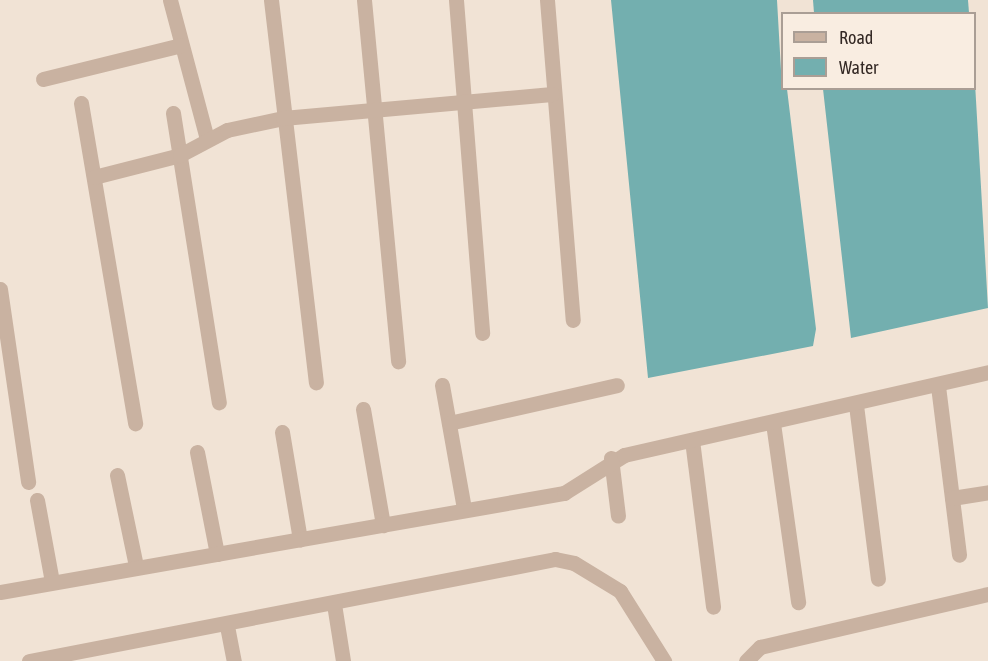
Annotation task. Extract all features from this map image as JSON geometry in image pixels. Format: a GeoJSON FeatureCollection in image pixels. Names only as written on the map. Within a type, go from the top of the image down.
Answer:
{"type":"FeatureCollection","features":[{"type":"Feature","properties":{"kind":"street"},"geometry":{"type":"LineString","coordinates":[[170,0],[207,139]]}},
{"type":"Feature","properties":{"kind":"street"},"geometry":{"type":"LineString","coordinates":[[271,0],[283,118],[316,381]]}},
{"type":"Feature","properties":{"kind":"street"},"geometry":{"type":"LineString","coordinates":[[364,0],[371,110],[398,361]]}},
{"type":"Feature","properties":{"kind":"street"},"geometry":{"type":"LineString","coordinates":[[456,0],[482,333]]}},
{"type":"Feature","properties":{"kind":"street"},"geometry":{"type":"LineString","coordinates":[[547,0],[552,94],[573,320]]}},
{"type":"Feature","properties":{"kind":"street"},"geometry":{"type":"LineString","coordinates":[[43,79],[181,45]]}},
{"type":"Feature","properties":{"kind":"street"},"geometry":{"type":"LineString","coordinates":[[94,177],[180,154],[207,139],[283,118],[464,104],[552,94]]}},
{"type":"Feature","properties":{"kind":"street"},"geometry":{"type":"LineString","coordinates":[[81,103],[135,423]]}},
{"type":"Feature","properties":{"kind":"street"},"geometry":{"type":"LineString","coordinates":[[172,113],[219,402]]}},
{"type":"Feature","properties":{"kind":"street"},"geometry":{"type":"LineString","coordinates":[[0,289],[28,482]]}},
{"type":"Feature","properties":{"kind":"street"},"geometry":{"type":"LineString","coordinates":[[0,592],[136,566],[564,493],[611,459],[856,405],[988,372]]}},
{"type":"Feature","properties":{"kind":"street"},"geometry":{"type":"LineString","coordinates":[[442,385],[464,509]]}},
{"type":"Feature","properties":{"kind":"street"},"geometry":{"type":"LineString","coordinates":[[449,423],[616,385]]}},
{"type":"Feature","properties":{"kind":"street"},"geometry":{"type":"LineString","coordinates":[[938,386],[959,555]]}},
{"type":"Feature","properties":{"kind":"street"},"geometry":{"type":"LineString","coordinates":[[856,405],[878,579]]}},
{"type":"Feature","properties":{"kind":"street"},"geometry":{"type":"LineString","coordinates":[[363,409],[383,525]]}},
{"type":"Feature","properties":{"kind":"street"},"geometry":{"type":"LineString","coordinates":[[772,423],[798,602]]}},
{"type":"Feature","properties":{"kind":"street"},"geometry":{"type":"LineString","coordinates":[[282,432],[300,539]]}},
{"type":"Feature","properties":{"kind":"street"},"geometry":{"type":"LineString","coordinates":[[692,440],[713,607]]}},
{"type":"Feature","properties":{"kind":"street"},"geometry":{"type":"LineString","coordinates":[[197,452],[217,554]]}},
{"type":"Feature","properties":{"kind":"street"},"geometry":{"type":"LineString","coordinates":[[611,459],[618,516]]}},
{"type":"Feature","properties":{"kind":"street"},"geometry":{"type":"LineString","coordinates":[[117,475],[136,566]]}},
{"type":"Feature","properties":{"kind":"street"},"geometry":{"type":"LineString","coordinates":[[952,498],[988,492]]}},
{"type":"Feature","properties":{"kind":"street"},"geometry":{"type":"LineString","coordinates":[[37,500],[52,582]]}},
{"type":"Feature","properties":{"kind":"street"},"geometry":{"type":"LineString","coordinates":[[29,661],[227,626],[555,559],[574,563],[620,591],[664,661]]}},
{"type":"Feature","properties":{"kind":"street"},"geometry":{"type":"LineString","coordinates":[[746,661],[760,647],[988,594]]}},
{"type":"Feature","properties":{"kind":"street"},"geometry":{"type":"LineString","coordinates":[[334,604],[343,661]]}},
{"type":"Feature","properties":{"kind":"street"},"geometry":{"type":"LineString","coordinates":[[227,626],[234,661]]}},
{"type":"Feature","properties":{"kind":"water"},"geometry":{"type":"Polygon","coordinates":[[[611,0],[777,0],[781,90],[787,90],[816,329],[813,346],[648,378],[611,0]]]}},
{"type":"Feature","properties":{"kind":"water"},"geometry":{"type":"Polygon","coordinates":[[[813,0],[968,0],[969,12],[814,12],[813,0]]]}},
{"type":"Feature","properties":{"kind":"water"},"geometry":{"type":"Polygon","coordinates":[[[823,90],[975,90],[988,308],[851,338],[823,90]]]}}]}
